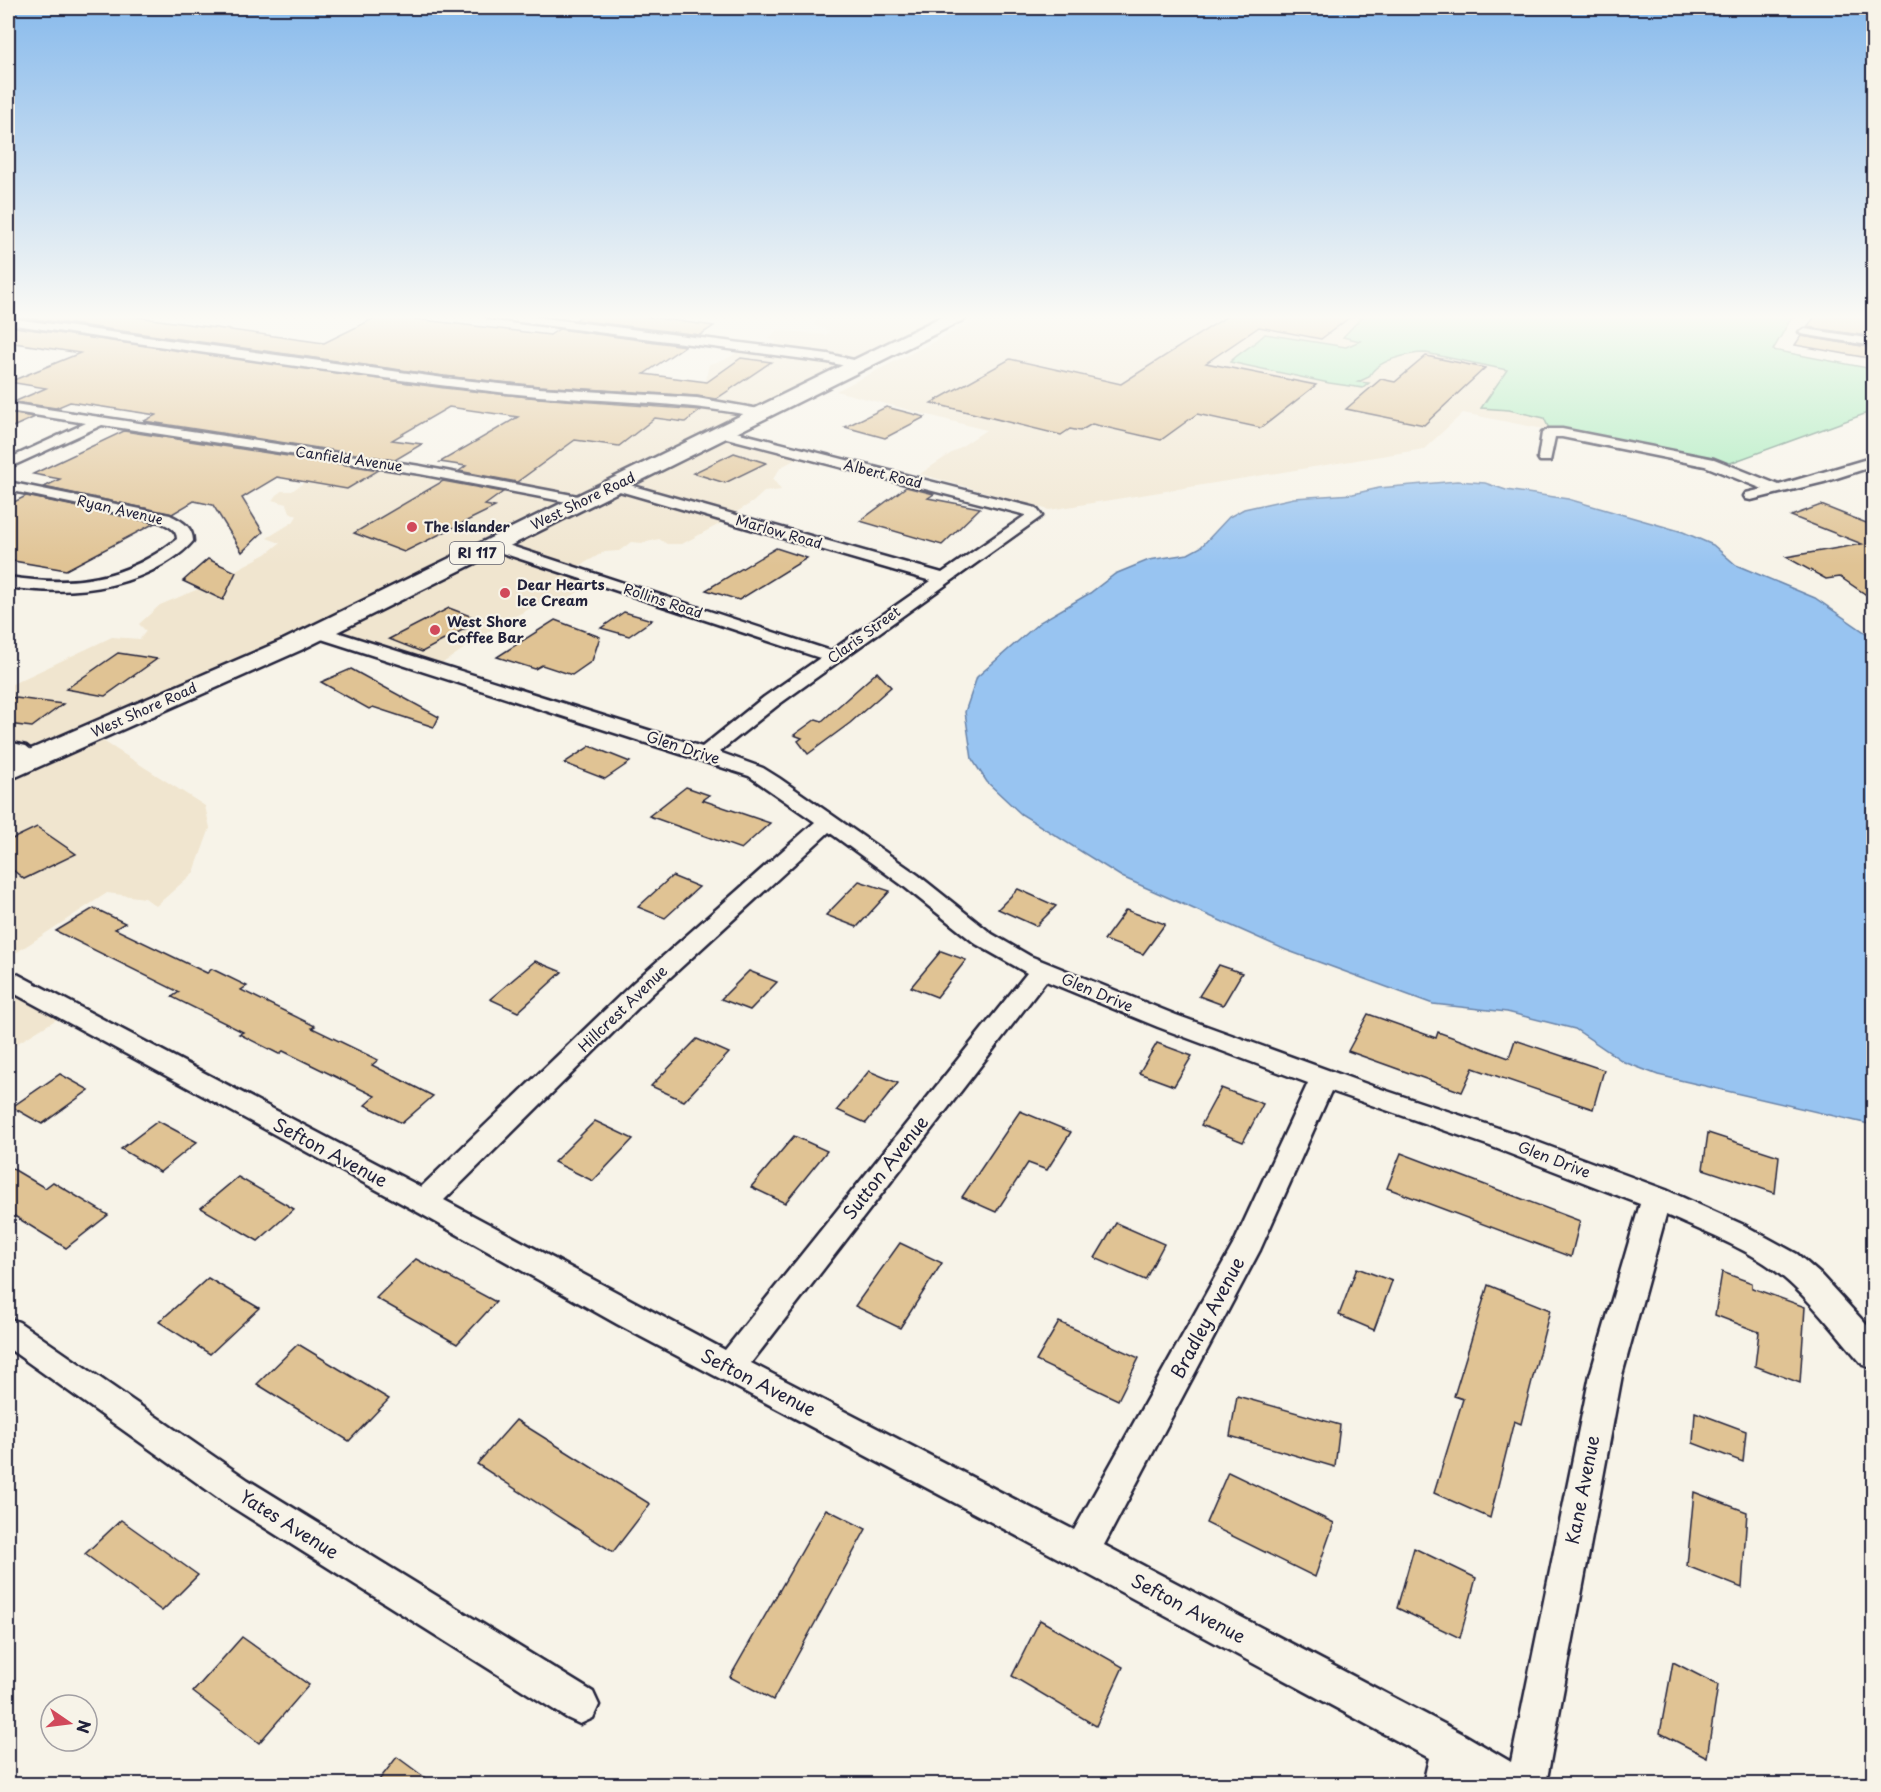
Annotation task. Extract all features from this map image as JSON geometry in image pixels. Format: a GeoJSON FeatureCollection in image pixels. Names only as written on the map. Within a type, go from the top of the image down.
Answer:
{"type":"FeatureCollection","features":[{"type":"Feature","properties":{"kind":"main road","name":"West Shore Road"},"geometry":{"type":"LineString","coordinates":[[8,770],[318,632],[789,399]]}},
{"type":"Feature","properties":{"kind":"street"},"geometry":{"type":"LineString","coordinates":[[644,399],[732,407],[759,413]]}},
{"type":"Feature","properties":{"kind":"street","name":"Canfield Avenue"},"geometry":{"type":"LineString","coordinates":[[8,407],[420,470],[583,501]]}},
{"type":"Feature","properties":{"kind":"street"},"geometry":{"type":"LineString","coordinates":[[8,464],[99,422]]}},
{"type":"Feature","properties":{"kind":"street","name":"Albert Road"},"geometry":{"type":"LineString","coordinates":[[720,432],[1031,512],[1034,516],[1027,522]]}},
{"type":"Feature","properties":{"kind":"street"},"geometry":{"type":"LineString","coordinates":[[1545,458],[1549,434],[1562,433],[1709,462],[1778,489]]}},
{"type":"Feature","properties":{"kind":"street"},"geometry":{"type":"LineString","coordinates":[[1751,496],[1819,479],[1874,461]]}},
{"type":"Feature","properties":{"kind":"street","name":"Marlow Road"},"geometry":{"type":"LineString","coordinates":[[614,485],[943,579]]}},
{"type":"Feature","properties":{"kind":"street","name":"Ryan Avenue"},"geometry":{"type":"LineString","coordinates":[[8,486],[165,518],[178,525],[186,534],[185,542],[157,563],[140,572],[86,585],[52,588],[24,586],[8,582]]}},
{"type":"Feature","properties":{"kind":"street","name":"Claris Street"},"geometry":{"type":"LineString","coordinates":[[705,754],[771,701],[1027,522]]}},
{"type":"Feature","properties":{"kind":"street","name":"Rollins Road"},"geometry":{"type":"LineString","coordinates":[[493,545],[833,657]]}},
{"type":"Feature","properties":{"kind":"street","name":"Glen Drive"},"geometry":{"type":"LineString","coordinates":[[318,632],[756,772],[910,880],[984,939],[1022,962],[1167,1021],[1500,1139],[1656,1198],[1734,1233],[1787,1263],[1809,1283],[1874,1355]]}},
{"type":"Feature","properties":{"kind":"street"},"geometry":{"type":"LineString","coordinates":[[8,748],[19,750],[32,759]]}},
{"type":"Feature","properties":{"kind":"street","name":"Hillcrest Avenue"},"geometry":{"type":"LineString","coordinates":[[424,1202],[643,988],[828,822]]}},
{"type":"Feature","properties":{"kind":"street","name":"Sutton Avenue"},"geometry":{"type":"LineString","coordinates":[[729,1368],[1043,969]]}},
{"type":"Feature","properties":{"kind":"street","name":"Sefton Avenue"},"geometry":{"type":"LineString","coordinates":[[8,980],[424,1202],[628,1315],[1082,1552],[1447,1767],[1510,1785]]}},
{"type":"Feature","properties":{"kind":"street","name":"Bradley Avenue"},"geometry":{"type":"LineString","coordinates":[[1082,1552],[1245,1250],[1324,1077]]}},
{"type":"Feature","properties":{"kind":"street","name":"Kane Avenue"},"geometry":{"type":"LineString","coordinates":[[1526,1785],[1606,1375],[1656,1198]]}},
{"type":"Feature","properties":{"kind":"street","name":"Yates Avenue"},"geometry":{"type":"LineString","coordinates":[[8,1331],[236,1491],[580,1705]]}},
{"type":"Feature","properties":{"kind":"shaded area"},"geometry":{"type":"Polygon","coordinates":[[[632,399],[686,401],[689,399],[799,399],[732,432],[806,454],[781,467],[773,479],[781,490],[764,492],[729,519],[682,544],[667,544],[659,539],[643,543],[631,542],[619,551],[604,552],[574,569],[596,582],[568,598],[535,606],[500,624],[434,669],[329,635],[100,739],[205,806],[210,828],[194,872],[156,906],[145,898],[107,893],[8,958],[8,686],[112,637],[140,639],[146,631],[139,624],[160,605],[208,585],[266,554],[280,543],[267,538],[293,522],[297,516],[290,512],[287,504],[272,500],[281,491],[292,491],[336,459],[454,478],[491,457],[613,420],[632,399]]]}},
{"type":"Feature","properties":{"kind":"shaded area"},"geometry":{"type":"Polygon","coordinates":[[[865,399],[1826,399],[1709,462],[1463,413],[1424,449],[1049,510],[920,474],[986,430],[865,399]]]}},
{"type":"Feature","properties":{"kind":"shaded area"},"geometry":{"type":"Polygon","coordinates":[[[8,980],[64,1011],[62,1016],[8,1049],[8,980]]]}},
{"type":"Feature","properties":{"kind":"green space"},"geometry":{"type":"Polygon","coordinates":[[[1487,399],[1873,399],[1873,411],[1722,466],[1551,433],[1544,418],[1509,410],[1481,408],[1487,399]]]}},
{"type":"Feature","properties":{"kind":"water"},"geometry":{"type":"Polygon","coordinates":[[[1457,481],[1485,483],[1506,490],[1568,499],[1683,532],[1713,545],[1736,565],[1815,598],[1873,638],[1873,1125],[1658,1075],[1624,1062],[1575,1029],[1507,1012],[1433,1004],[1286,950],[1122,877],[1021,814],[987,782],[972,759],[965,712],[977,677],[1040,622],[1090,593],[1115,574],[1149,560],[1188,554],[1201,547],[1229,517],[1244,509],[1294,498],[1353,494],[1379,488],[1457,481]]]}},
{"type":"Feature","properties":{"kind":"building"},"geometry":{"type":"Polygon","coordinates":[[[22,399],[547,399],[701,410],[685,422],[655,418],[619,446],[575,440],[517,482],[459,471],[466,466],[440,462],[518,417],[449,407],[392,440],[422,444],[395,460],[144,421],[156,415],[70,402],[56,408],[14,402],[22,399]]]}},
{"type":"Feature","properties":{"kind":"building"},"geometry":{"type":"Polygon","coordinates":[[[939,399],[1299,399],[1261,428],[1197,414],[1161,440],[1092,424],[1080,431],[1070,429],[1061,435],[931,403],[939,399]]]}},
{"type":"Feature","properties":{"kind":"building"},"geometry":{"type":"Polygon","coordinates":[[[1358,399],[1452,399],[1424,425],[1346,409],[1358,399]]]}},
{"type":"Feature","properties":{"kind":"building"},"geometry":{"type":"Polygon","coordinates":[[[886,407],[925,417],[885,438],[845,427],[886,407]]]}},
{"type":"Feature","properties":{"kind":"building"},"geometry":{"type":"Polygon","coordinates":[[[8,413],[35,417],[8,429],[8,413]]]}},
{"type":"Feature","properties":{"kind":"building"},"geometry":{"type":"Polygon","coordinates":[[[124,431],[379,470],[347,489],[277,477],[242,498],[263,532],[242,552],[213,505],[194,501],[172,514],[44,487],[60,479],[33,474],[124,431]]]}},
{"type":"Feature","properties":{"kind":"building"},"geometry":{"type":"Polygon","coordinates":[[[734,453],[766,463],[725,483],[693,473],[734,453]]]}},
{"type":"Feature","properties":{"kind":"building","name":"The Islander"},"geometry":{"type":"Polygon","coordinates":[[[443,481],[503,492],[485,505],[495,507],[404,552],[354,533],[443,481]]]}},
{"type":"Feature","properties":{"kind":"building"},"geometry":{"type":"Polygon","coordinates":[[[906,487],[934,494],[928,498],[980,508],[942,545],[860,521],[906,487]]]}},
{"type":"Feature","properties":{"kind":"building"},"geometry":{"type":"Polygon","coordinates":[[[26,496],[155,523],[66,570],[8,560],[8,505],[26,496]]]}},
{"type":"Feature","properties":{"kind":"building"},"geometry":{"type":"Polygon","coordinates":[[[1821,505],[1874,526],[1874,600],[1840,577],[1826,579],[1786,557],[1862,544],[1791,516],[1821,505]]]}},
{"type":"Feature","properties":{"kind":"building"},"geometry":{"type":"Polygon","coordinates":[[[776,548],[807,558],[739,600],[706,590],[776,548]]]}},
{"type":"Feature","properties":{"kind":"building"},"geometry":{"type":"Polygon","coordinates":[[[208,559],[236,572],[223,600],[183,581],[208,559]]]}},
{"type":"Feature","properties":{"kind":"building","name":"West Shore Coffee Bar"},"geometry":{"type":"Polygon","coordinates":[[[449,608],[481,620],[422,652],[389,639],[449,608]]]}},
{"type":"Feature","properties":{"kind":"building"},"geometry":{"type":"Polygon","coordinates":[[[624,612],[652,620],[629,636],[601,628],[624,612]]]}},
{"type":"Feature","properties":{"kind":"building"},"geometry":{"type":"Polygon","coordinates":[[[555,620],[600,637],[592,661],[572,675],[542,665],[535,669],[497,657],[555,620]]]}},
{"type":"Feature","properties":{"kind":"building"},"geometry":{"type":"Polygon","coordinates":[[[118,653],[157,659],[105,696],[66,689],[118,653]]]}},
{"type":"Feature","properties":{"kind":"building"},"geometry":{"type":"Polygon","coordinates":[[[351,669],[439,717],[434,727],[373,707],[369,709],[321,682],[351,669]]]}},
{"type":"Feature","properties":{"kind":"building"},"geometry":{"type":"Polygon","coordinates":[[[877,672],[891,687],[850,723],[808,754],[798,741],[802,738],[794,735],[816,719],[822,721],[877,672]]]}},
{"type":"Feature","properties":{"kind":"building"},"geometry":{"type":"Polygon","coordinates":[[[8,697],[63,704],[32,727],[8,724],[8,697]]]}},
{"type":"Feature","properties":{"kind":"building"},"geometry":{"type":"Polygon","coordinates":[[[590,746],[630,762],[605,779],[564,763],[590,746]]]}},
{"type":"Feature","properties":{"kind":"building"},"geometry":{"type":"Polygon","coordinates":[[[686,787],[709,795],[702,800],[770,823],[741,849],[649,816],[686,787]]]}},
{"type":"Feature","properties":{"kind":"building"},"geometry":{"type":"Polygon","coordinates":[[[37,827],[76,854],[24,879],[8,866],[8,841],[37,827]]]}},
{"type":"Feature","properties":{"kind":"building"},"geometry":{"type":"Polygon","coordinates":[[[672,876],[699,887],[665,918],[638,907],[672,876]]]}},
{"type":"Feature","properties":{"kind":"building"},"geometry":{"type":"Polygon","coordinates":[[[859,881],[890,891],[857,927],[826,915],[859,881]]]}},
{"type":"Feature","properties":{"kind":"building"},"geometry":{"type":"Polygon","coordinates":[[[1018,889],[1056,906],[1036,926],[998,909],[1018,889]]]}},
{"type":"Feature","properties":{"kind":"building"},"geometry":{"type":"Polygon","coordinates":[[[94,908],[125,923],[115,929],[207,973],[212,969],[247,986],[241,990],[378,1060],[372,1065],[433,1096],[402,1123],[365,1105],[375,1096],[283,1051],[279,1054],[239,1034],[243,1032],[172,997],[179,992],[56,931],[94,908]]]}},
{"type":"Feature","properties":{"kind":"building"},"geometry":{"type":"Polygon","coordinates":[[[1126,910],[1165,924],[1143,954],[1104,940],[1126,910]]]}},
{"type":"Feature","properties":{"kind":"building"},"geometry":{"type":"Polygon","coordinates":[[[941,951],[966,960],[937,997],[911,987],[941,951]]]}},
{"type":"Feature","properties":{"kind":"building"},"geometry":{"type":"Polygon","coordinates":[[[535,961],[562,972],[518,1012],[490,999],[535,961]]]}},
{"type":"Feature","properties":{"kind":"building"},"geometry":{"type":"Polygon","coordinates":[[[1219,965],[1242,973],[1223,1005],[1199,996],[1219,965]]]}},
{"type":"Feature","properties":{"kind":"building"},"geometry":{"type":"Polygon","coordinates":[[[749,971],[777,982],[750,1010],[721,999],[749,971]]]}},
{"type":"Feature","properties":{"kind":"building"},"geometry":{"type":"Polygon","coordinates":[[[1368,1014],[1436,1038],[1438,1032],[1509,1058],[1515,1040],[1604,1070],[1593,1109],[1473,1068],[1462,1092],[1348,1051],[1368,1014]]]}},
{"type":"Feature","properties":{"kind":"building"},"geometry":{"type":"Polygon","coordinates":[[[697,1039],[729,1053],[684,1101],[651,1086],[697,1039]]]}},
{"type":"Feature","properties":{"kind":"building"},"geometry":{"type":"Polygon","coordinates":[[[1157,1043],[1192,1056],[1174,1086],[1139,1073],[1157,1043]]]}},
{"type":"Feature","properties":{"kind":"building"},"geometry":{"type":"Polygon","coordinates":[[[869,1071],[898,1083],[866,1123],[837,1110],[869,1071]]]}},
{"type":"Feature","properties":{"kind":"building"},"geometry":{"type":"Polygon","coordinates":[[[60,1074],[89,1090],[42,1124],[12,1107],[60,1074]]]}},
{"type":"Feature","properties":{"kind":"building"},"geometry":{"type":"Polygon","coordinates":[[[1221,1088],[1263,1104],[1243,1142],[1201,1125],[1221,1088]]]}},
{"type":"Feature","properties":{"kind":"building"},"geometry":{"type":"Polygon","coordinates":[[[1020,1111],[1071,1132],[1047,1170],[1028,1163],[996,1212],[962,1197],[1020,1111]]]}},
{"type":"Feature","properties":{"kind":"building"},"geometry":{"type":"Polygon","coordinates":[[[158,1121],[197,1142],[160,1172],[121,1149],[158,1121]]]}},
{"type":"Feature","properties":{"kind":"building"},"geometry":{"type":"Polygon","coordinates":[[[595,1121],[633,1139],[593,1181],[554,1162],[595,1121]]]}},
{"type":"Feature","properties":{"kind":"building"},"geometry":{"type":"Polygon","coordinates":[[[1708,1133],[1779,1156],[1775,1193],[1703,1169],[1708,1133]]]}},
{"type":"Feature","properties":{"kind":"building"},"geometry":{"type":"Polygon","coordinates":[[[794,1136],[827,1151],[785,1203],[751,1187],[794,1136]]]}},
{"type":"Feature","properties":{"kind":"building"},"geometry":{"type":"Polygon","coordinates":[[[1401,1153],[1580,1221],[1571,1257],[1387,1188],[1401,1153]]]}},
{"type":"Feature","properties":{"kind":"building"},"geometry":{"type":"Polygon","coordinates":[[[8,1166],[45,1188],[53,1182],[108,1215],[66,1248],[8,1212],[8,1166]]]}},
{"type":"Feature","properties":{"kind":"building"},"geometry":{"type":"Polygon","coordinates":[[[238,1177],[294,1209],[258,1241],[201,1208],[238,1177]]]}},
{"type":"Feature","properties":{"kind":"building"},"geometry":{"type":"Polygon","coordinates":[[[1116,1223],[1164,1244],[1145,1280],[1095,1258],[1116,1223]]]}},
{"type":"Feature","properties":{"kind":"building"},"geometry":{"type":"Polygon","coordinates":[[[900,1243],[942,1263],[900,1328],[855,1306],[900,1243]]]}},
{"type":"Feature","properties":{"kind":"building"},"geometry":{"type":"Polygon","coordinates":[[[416,1259],[496,1302],[457,1344],[376,1298],[416,1259]]]}},
{"type":"Feature","properties":{"kind":"building"},"geometry":{"type":"Polygon","coordinates":[[[1357,1268],[1392,1281],[1374,1330],[1339,1315],[1357,1268]]]}},
{"type":"Feature","properties":{"kind":"building"},"geometry":{"type":"Polygon","coordinates":[[[1722,1272],[1752,1283],[1752,1288],[1805,1307],[1800,1383],[1755,1366],[1759,1332],[1715,1315],[1722,1272]]]}},
{"type":"Feature","properties":{"kind":"building"},"geometry":{"type":"Polygon","coordinates":[[[208,1278],[259,1308],[210,1354],[159,1322],[208,1278]]]}},
{"type":"Feature","properties":{"kind":"building"},"geometry":{"type":"Polygon","coordinates":[[[1488,1285],[1550,1310],[1521,1424],[1514,1421],[1490,1518],[1434,1493],[1463,1399],[1454,1396],[1488,1285]]]}},
{"type":"Feature","properties":{"kind":"building"},"geometry":{"type":"Polygon","coordinates":[[[1059,1322],[1139,1358],[1118,1400],[1036,1361],[1059,1322]]]}},
{"type":"Feature","properties":{"kind":"building"},"geometry":{"type":"Polygon","coordinates":[[[298,1344],[389,1399],[349,1441],[257,1384],[298,1344]]]}},
{"type":"Feature","properties":{"kind":"building"},"geometry":{"type":"Polygon","coordinates":[[[1237,1396],[1340,1425],[1335,1467],[1230,1436],[1237,1396]]]}},
{"type":"Feature","properties":{"kind":"building"},"geometry":{"type":"Polygon","coordinates":[[[1695,1412],[1746,1431],[1743,1462],[1693,1443],[1695,1412]]]}},
{"type":"Feature","properties":{"kind":"building"},"geometry":{"type":"Polygon","coordinates":[[[516,1420],[650,1504],[613,1552],[477,1464],[516,1420]]]}},
{"type":"Feature","properties":{"kind":"building"},"geometry":{"type":"Polygon","coordinates":[[[1228,1472],[1334,1523],[1315,1577],[1206,1523],[1228,1472]]]}},
{"type":"Feature","properties":{"kind":"building"},"geometry":{"type":"Polygon","coordinates":[[[1694,1492],[1747,1512],[1742,1588],[1687,1566],[1694,1492]]]}},
{"type":"Feature","properties":{"kind":"building"},"geometry":{"type":"Polygon","coordinates":[[[826,1509],[866,1529],[773,1700],[730,1677],[826,1509]]]}},
{"type":"Feature","properties":{"kind":"building"},"geometry":{"type":"Polygon","coordinates":[[[121,1520],[198,1575],[162,1611],[85,1554],[121,1520]]]}},
{"type":"Feature","properties":{"kind":"building"},"geometry":{"type":"Polygon","coordinates":[[[1414,1548],[1476,1578],[1460,1638],[1397,1608],[1414,1548]]]}},
{"type":"Feature","properties":{"kind":"building"},"geometry":{"type":"Polygon","coordinates":[[[1040,1620],[1123,1667],[1096,1726],[1012,1676],[1040,1620]]]}},
{"type":"Feature","properties":{"kind":"building"},"geometry":{"type":"Polygon","coordinates":[[[242,1637],[309,1685],[259,1743],[193,1692],[242,1637]]]}},
{"type":"Feature","properties":{"kind":"building"},"geometry":{"type":"Polygon","coordinates":[[[1673,1662],[1718,1685],[1707,1757],[1660,1733],[1673,1662]]]}},
{"type":"Feature","properties":{"kind":"building"},"geometry":{"type":"Polygon","coordinates":[[[397,1757],[435,1785],[375,1785],[397,1757]]]}},
{"type":"Feature","properties":{"kind":"place","name":"The Islander"},"geometry":{"type":"Point","coordinates":[412,527]}},
{"type":"Feature","properties":{"kind":"place","name":"Dear Hearts Ice Cream"},"geometry":{"type":"Point","coordinates":[505,593]}},
{"type":"Feature","properties":{"kind":"place","name":"West Shore Coffee Bar"},"geometry":{"type":"Point","coordinates":[435,630]}}]}
